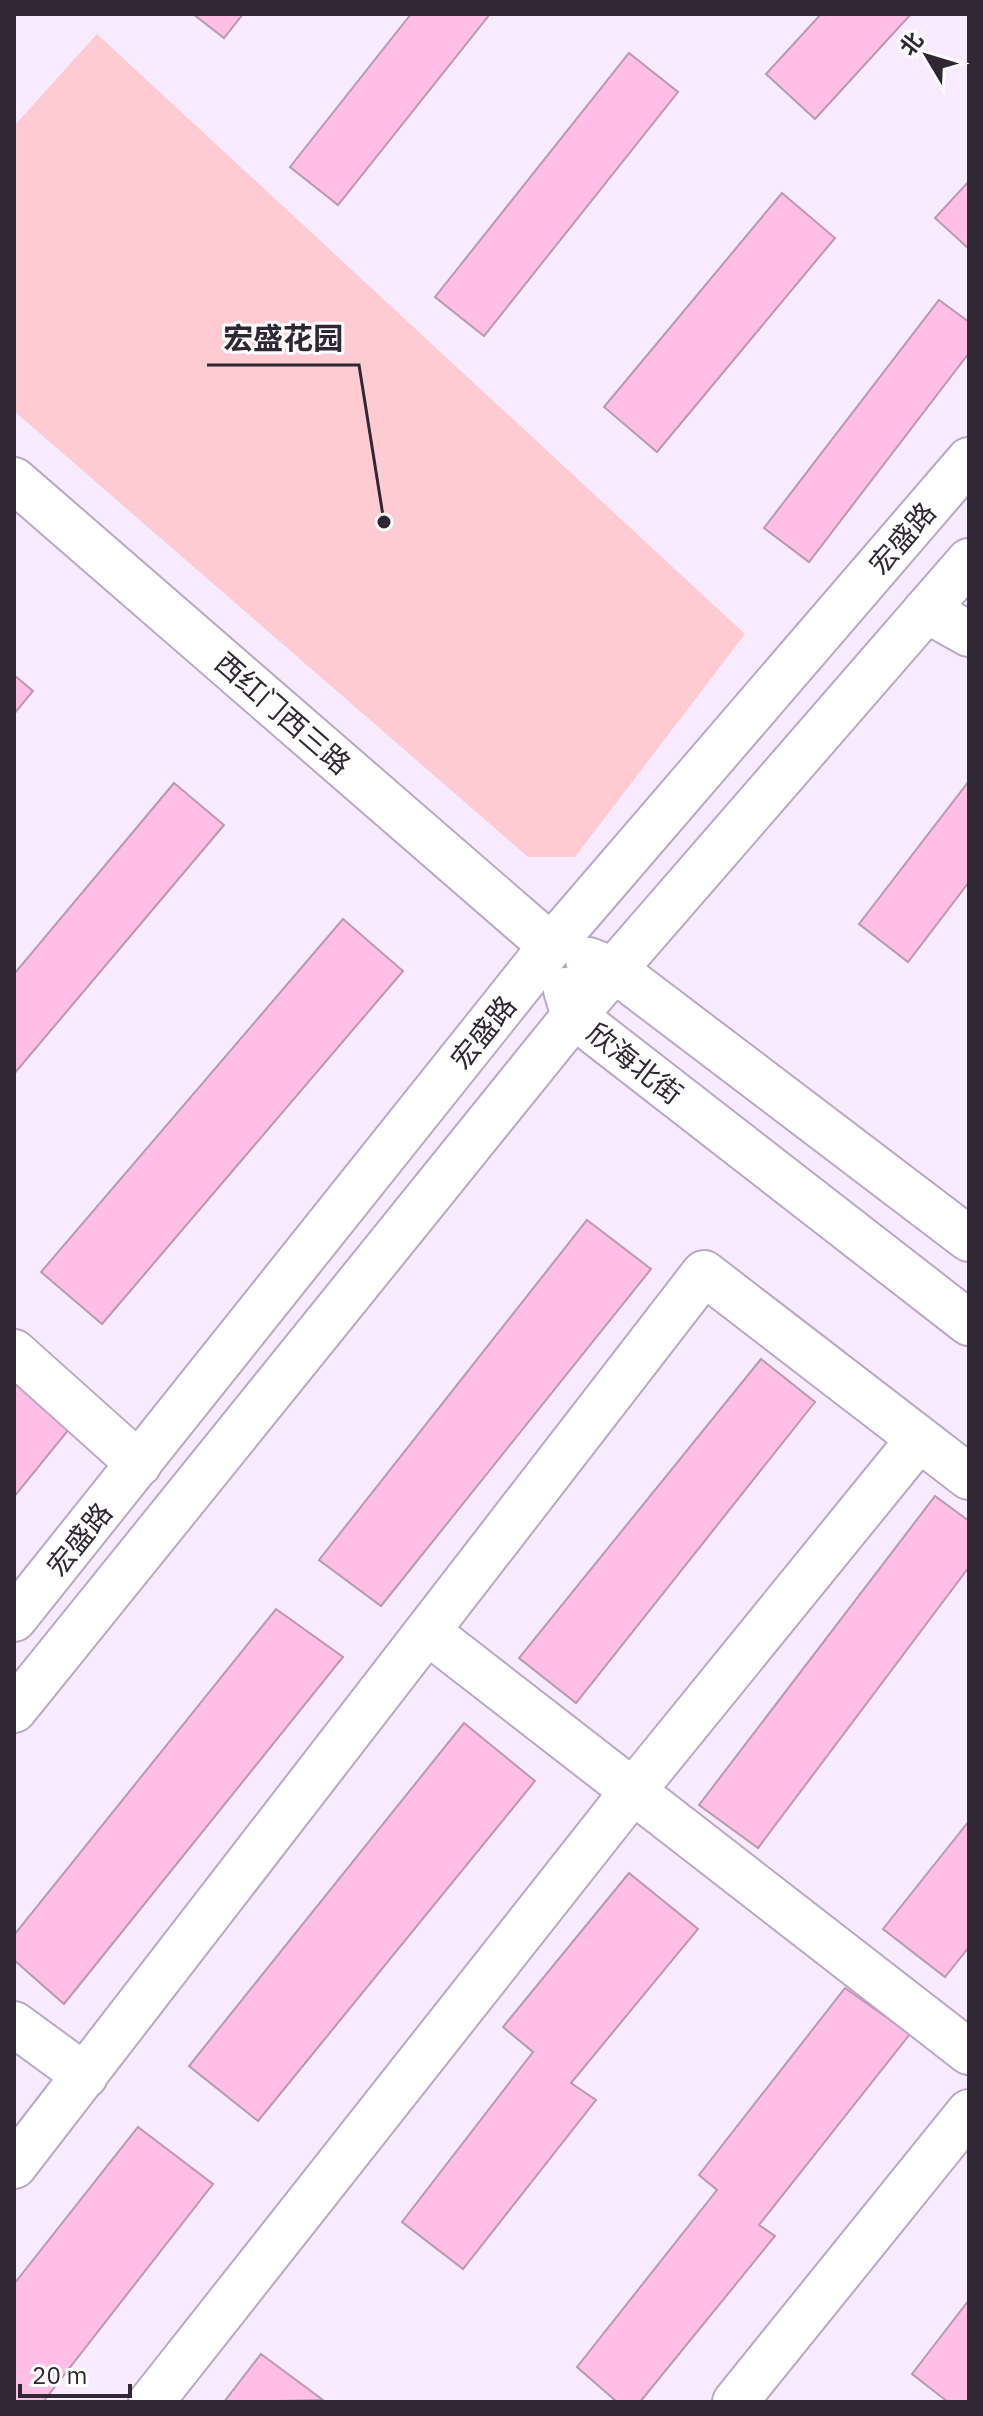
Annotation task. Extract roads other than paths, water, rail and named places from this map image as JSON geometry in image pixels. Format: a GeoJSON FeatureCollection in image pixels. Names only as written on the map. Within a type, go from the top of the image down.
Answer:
{"type":"FeatureCollection","features":[{"type":"Feature","properties":{"kind":"street","name":"宏盛路"},"geometry":{"type":"LineString","coordinates":[[14,1619],[551,946],[969,460]]}},
{"type":"Feature","properties":{"kind":"street","name":"西红门西三路"},"geometry":{"type":"LineString","coordinates":[[14,480],[551,946]]}},
{"type":"Feature","properties":{"kind":"street","name":"宏盛路"},"geometry":{"type":"LineString","coordinates":[[14,1710],[574,1016],[969,561]]}},
{"type":"Feature","properties":{"kind":"street"},"geometry":{"type":"LineString","coordinates":[[926,610],[969,634]]}},
{"type":"Feature","properties":{"kind":"street"},"geometry":{"type":"LineString","coordinates":[[551,946],[615,970],[969,1239]]}},
{"type":"Feature","properties":{"kind":"street","name":"欣海北街"},"geometry":{"type":"LineString","coordinates":[[551,946],[574,1016],[969,1323]]}},
{"type":"Feature","properties":{"kind":"street"},"geometry":{"type":"LineString","coordinates":[[14,2166],[704,1273],[969,1477]]}},
{"type":"Feature","properties":{"kind":"street"},"geometry":{"type":"LineString","coordinates":[[14,1352],[139,1464]]}},
{"type":"Feature","properties":{"kind":"street"},"geometry":{"type":"LineString","coordinates":[[151,2402],[633,1791],[919,1439]]}},
{"type":"Feature","properties":{"kind":"street"},"geometry":{"type":"LineString","coordinates":[[428,1632],[969,2052]]}},
{"type":"Feature","properties":{"kind":"street"},"geometry":{"type":"LineString","coordinates":[[14,2024],[85,2076]]}},
{"type":"Feature","properties":{"kind":"street"},"geometry":{"type":"LineString","coordinates":[[735,2402],[969,2112]]}},
{"type":"Feature","properties":{"kind":"place","name":"宏盛花园"},"geometry":{"type":"Point","coordinates":[384,522]}}]}
